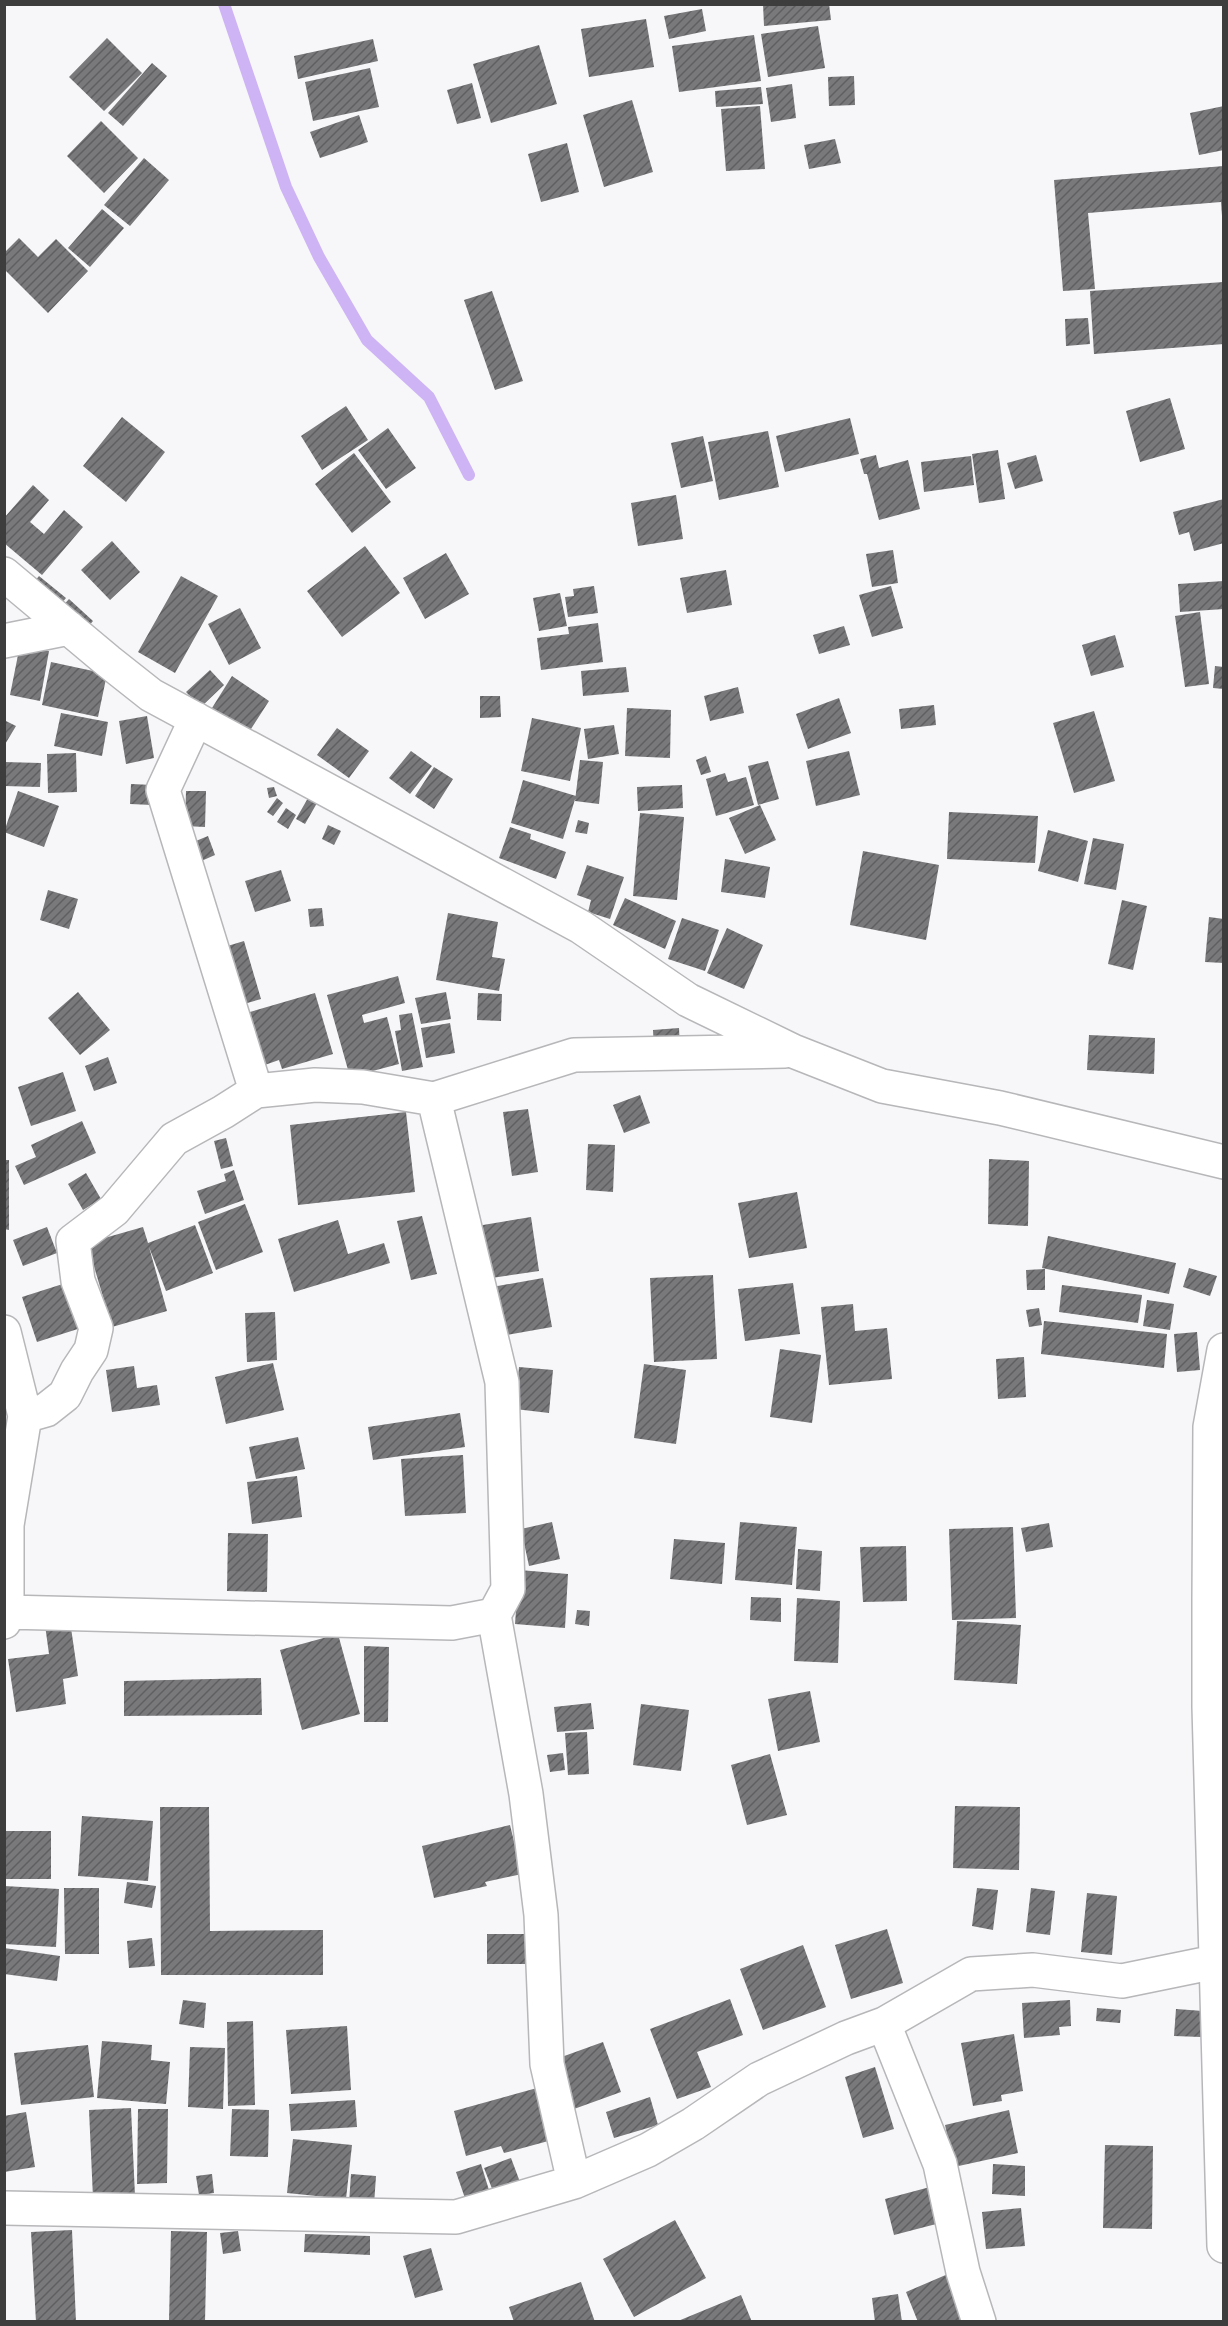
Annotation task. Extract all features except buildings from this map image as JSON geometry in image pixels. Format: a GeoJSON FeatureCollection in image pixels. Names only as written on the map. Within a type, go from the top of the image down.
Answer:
{"type":"FeatureCollection","features":[{"type":"Feature","properties":{"kind":"street"},"geometry":{"type":"LineString","coordinates":[[4,574],[151,695],[580,927],[688,1000],[793,1051],[882,1086],[1000,1108],[1224,1162]]}},
{"type":"Feature","properties":{"kind":"street"},"geometry":{"type":"LineString","coordinates":[[4,641],[69,628]]}},
{"type":"Feature","properties":{"kind":"street"},"geometry":{"type":"LineString","coordinates":[[196,719],[163,790],[256,1090]]}},
{"type":"Feature","properties":{"kind":"street"},"geometry":{"type":"LineString","coordinates":[[25,1416],[46,1410],[65,1395],[91,1350],[96,1328],[78,1281],[73,1241],[114,1210],[174,1140],[256,1090],[315,1085],[363,1087],[434,1099],[574,1055],[793,1051]]}},
{"type":"Feature","properties":{"kind":"street"},"geometry":{"type":"LineString","coordinates":[[434,1099],[502,1382],[508,1589],[494,1615],[526,1794],[541,1916],[547,2064],[574,2182]]}},
{"type":"Feature","properties":{"kind":"street"},"geometry":{"type":"LineString","coordinates":[[4,1332],[25,1416],[7,1525],[6,1617],[453,1623],[494,1615]]}},
{"type":"Feature","properties":{"kind":"street"},"geometry":{"type":"LineString","coordinates":[[1224,1350],[1210,1427],[1209,1707],[1224,2246]]}},
{"type":"Feature","properties":{"kind":"street"},"geometry":{"type":"LineString","coordinates":[[4,2208],[456,2217],[574,2182],[648,2150],[693,2124],[759,2079],[846,2038],[885,2024],[971,1974],[1033,1970],[1122,1981],[1215,1962]]}},
{"type":"Feature","properties":{"kind":"street"},"geometry":{"type":"LineString","coordinates":[[885,2024],[940,2164],[963,2272],[979,2322]]}},
{"type":"Feature","properties":{"kind":"waterway"},"geometry":{"type":"LineString","coordinates":[[224,4],[286,187],[319,257],[367,340],[429,397],[469,475]]}}]}
